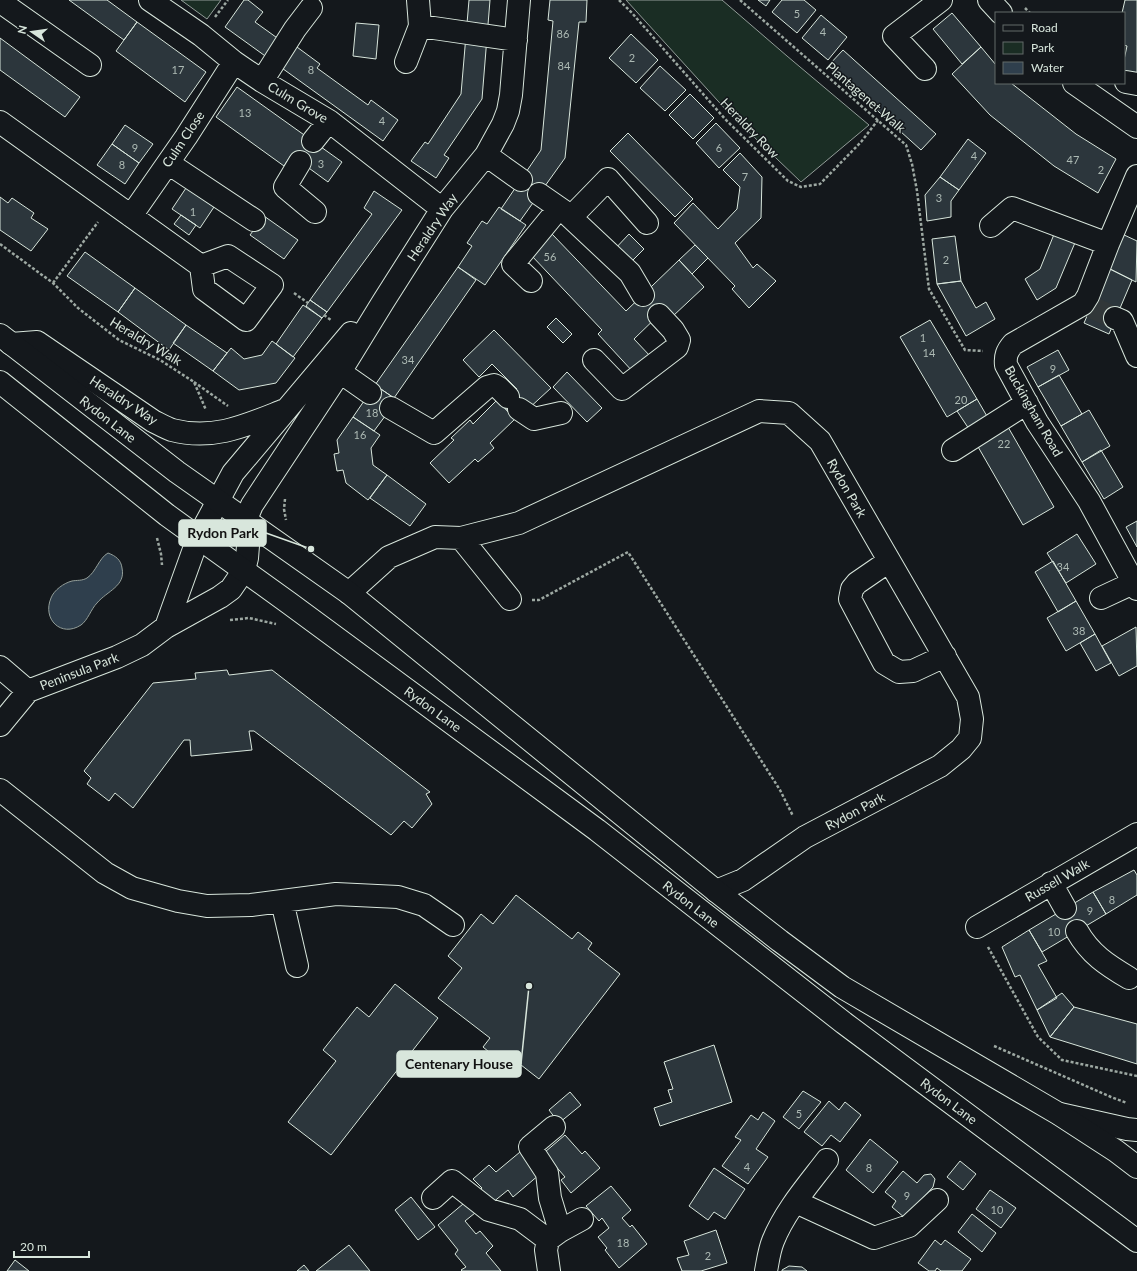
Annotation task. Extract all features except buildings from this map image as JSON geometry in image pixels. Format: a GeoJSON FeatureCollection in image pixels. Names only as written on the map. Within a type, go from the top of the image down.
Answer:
{"type":"FeatureCollection","features":[{"type":"Feature","properties":{"kind":"street"},"geometry":{"type":"LineString","coordinates":[[4,0],[2,3],[90,65]]}},
{"type":"Feature","properties":{"kind":"street","name":"Culm Grove"},"geometry":{"type":"LineString","coordinates":[[150,0],[201,35],[234,62],[329,121],[442,209]]}},
{"type":"Feature","properties":{"kind":"street"},"geometry":{"type":"LineString","coordinates":[[406,62],[420,26],[418,0]]}},
{"type":"Feature","properties":{"kind":"street","name":"Heraldry Way"},"geometry":{"type":"LineString","coordinates":[[246,519],[252,505],[340,372],[442,209],[486,155],[508,111],[512,95],[519,0]]}},
{"type":"Feature","properties":{"kind":"street"},"geometry":{"type":"LineString","coordinates":[[925,69],[894,36],[941,0]]}},
{"type":"Feature","properties":{"kind":"street"},"geometry":{"type":"LineString","coordinates":[[989,0],[1000,12]]}},
{"type":"Feature","properties":{"kind":"street"},"geometry":{"type":"LineString","coordinates":[[262,80],[295,29],[311,8]]}},
{"type":"Feature","properties":{"kind":"street"},"geometry":{"type":"LineString","coordinates":[[420,26],[516,40]]}},
{"type":"Feature","properties":{"kind":"street","name":"Culm Close"},"geometry":{"type":"LineString","coordinates":[[131,216],[186,137],[234,62]]}},
{"type":"Feature","properties":{"kind":"street"},"geometry":{"type":"LineString","coordinates":[[1075,84],[1137,127]]}},
{"type":"Feature","properties":{"kind":"street"},"geometry":{"type":"LineString","coordinates":[[313,141],[329,121]]}},
{"type":"Feature","properties":{"kind":"street"},"geometry":{"type":"LineString","coordinates":[[0,122],[200,266]]}},
{"type":"Feature","properties":{"kind":"street"},"geometry":{"type":"LineString","coordinates":[[486,155],[521,180]]}},
{"type":"Feature","properties":{"kind":"street"},"geometry":{"type":"LineString","coordinates":[[300,162],[285,187],[315,212]]}},
{"type":"Feature","properties":{"kind":"street"},"geometry":{"type":"LineString","coordinates":[[168,163],[254,220]]}},
{"type":"Feature","properties":{"kind":"street","name":"Buckingham Road"},"geometry":{"type":"LineString","coordinates":[[1101,598],[1135,586],[1089,501],[1026,403],[1006,365],[1005,359],[1007,351],[1013,344],[1087,306],[1088,296],[1108,244],[1137,176]]}},
{"type":"Feature","properties":{"kind":"street"},"geometry":{"type":"LineString","coordinates":[[531,281],[513,264],[565,213],[608,179],[648,223]]}},
{"type":"Feature","properties":{"kind":"street"},"geometry":{"type":"LineString","coordinates":[[539,194],[565,213],[630,273],[643,295]]}},
{"type":"Feature","properties":{"kind":"street"},"geometry":{"type":"LineString","coordinates":[[991,226],[1012,208],[1108,244]]}},
{"type":"Feature","properties":{"kind":"street","name":"Heraldry Way"},"geometry":{"type":"LineString","coordinates":[[218,500],[233,473],[352,332],[383,302]]}},
{"type":"Feature","properties":{"kind":"street"},"geometry":{"type":"LineString","coordinates":[[594,360],[622,389],[677,347],[679,340],[673,330],[659,315]]}},
{"type":"Feature","properties":{"kind":"street"},"geometry":{"type":"LineString","coordinates":[[1115,318],[1122,321],[1137,356]]}},
{"type":"Feature","properties":{"kind":"street","name":"Heraldry Way"},"geometry":{"type":"LineString","coordinates":[[5,340],[37,342],[153,421],[171,430],[197,434],[213,434],[244,426],[289,408]]}},
{"type":"Feature","properties":{"kind":"street","name":"Rydon Lane"},"geometry":{"type":"LineString","coordinates":[[5,340],[177,472],[246,519],[349,593],[716,891],[842,987],[1059,1114],[1116,1151],[1137,1167]]}},
{"type":"Feature","properties":{"kind":"street"},"geometry":{"type":"LineString","coordinates":[[340,372],[370,393]]}},
{"type":"Feature","properties":{"kind":"street","name":"Rydon Lane"},"geometry":{"type":"LineString","coordinates":[[0,382],[167,515],[597,830],[844,1023],[1137,1241]]}},
{"type":"Feature","properties":{"kind":"street"},"geometry":{"type":"LineString","coordinates":[[392,408],[434,433],[487,387],[494,385],[534,419],[562,413]]}},
{"type":"Feature","properties":{"kind":"street"},"geometry":{"type":"LineString","coordinates":[[953,450],[1026,403]]}},
{"type":"Feature","properties":{"kind":"street","name":"Rydon Park"},"geometry":{"type":"LineString","coordinates":[[349,593],[390,557],[435,537],[461,538],[519,523],[760,411],[788,413],[820,441],[968,697],[972,719],[970,738],[961,749],[940,766],[805,837],[743,880],[716,891]]}},
{"type":"Feature","properties":{"kind":"street"},"geometry":{"type":"LineString","coordinates":[[166,626],[198,538],[218,500]]}},
{"type":"Feature","properties":{"kind":"street"},"geometry":{"type":"LineString","coordinates":[[244,570],[247,558],[249,534],[246,519]]}},
{"type":"Feature","properties":{"kind":"street"},"geometry":{"type":"LineString","coordinates":[[461,538],[510,599]]}},
{"type":"Feature","properties":{"kind":"street"},"geometry":{"type":"LineString","coordinates":[[889,561],[857,583],[852,589],[850,599],[884,662],[899,672],[914,671],[944,656]]}},
{"type":"Feature","properties":{"kind":"street","name":"Peninsula Park"},"geometry":{"type":"LineString","coordinates":[[0,725],[28,691],[117,657],[142,645],[166,626],[212,602],[231,589],[244,570]]}},
{"type":"Feature","properties":{"kind":"street"},"geometry":{"type":"LineString","coordinates":[[0,667],[28,691]]}},
{"type":"Feature","properties":{"kind":"street"},"geometry":{"type":"LineString","coordinates":[[0,790],[106,873],[132,888],[178,901],[207,906],[250,905],[336,894],[398,897],[424,906],[453,925]]}},
{"type":"Feature","properties":{"kind":"street","name":"Russell Walk"},"geometry":{"type":"LineString","coordinates":[[977,926],[1137,834]]}},
{"type":"Feature","properties":{"kind":"street"},"geometry":{"type":"LineString","coordinates":[[1051,883],[1065,908]]}},
{"type":"Feature","properties":{"kind":"street"},"geometry":{"type":"LineString","coordinates":[[282,901],[297,966]]}},
{"type":"Feature","properties":{"kind":"street"},"geometry":{"type":"LineString","coordinates":[[1077,931],[1084,943],[1103,962],[1129,978]]}},
{"type":"Feature","properties":{"kind":"street"},"geometry":{"type":"LineString","coordinates":[[1059,1114],[1126,1129],[1137,1130]]}},
{"type":"Feature","properties":{"kind":"street"},"geometry":{"type":"LineString","coordinates":[[554,1127],[530,1147],[547,1174],[554,1236]]}},
{"type":"Feature","properties":{"kind":"street"},"geometry":{"type":"LineString","coordinates":[[766,1271],[768,1256],[783,1220],[828,1160]]}},
{"type":"Feature","properties":{"kind":"street"},"geometry":{"type":"LineString","coordinates":[[433,1198],[452,1181],[489,1210],[520,1219],[554,1236]]}},
{"type":"Feature","properties":{"kind":"street"},"geometry":{"type":"LineString","coordinates":[[796,1202],[874,1238],[909,1226],[937,1200]]}},
{"type":"Feature","properties":{"kind":"street"},"geometry":{"type":"LineString","coordinates":[[549,1271],[546,1250],[554,1236],[582,1219]]}},
{"type":"Feature","properties":{"kind":"path","name":"Heraldry Row"},"geometry":{"type":"LineString","coordinates":[[619,0],[725,119],[788,181],[801,187],[820,184],[860,142],[878,120]]}},
{"type":"Feature","properties":{"kind":"path","name":"Plantagenet Walk"},"geometry":{"type":"LineString","coordinates":[[740,0],[906,145],[912,164],[917,191],[930,289],[965,350]]}},
{"type":"Feature","properties":{"kind":"path"},"geometry":{"type":"LineString","coordinates":[[53,283],[113,202]]}},
{"type":"Feature","properties":{"kind":"path","name":"Heraldry Walk"},"geometry":{"type":"LineString","coordinates":[[0,244],[53,283],[78,308],[119,340],[160,360],[194,382],[208,416]]}},
{"type":"Feature","properties":{"kind":"path"},"geometry":{"type":"LineString","coordinates":[[510,599],[539,600],[628,552],[780,790],[805,837]]}},
{"type":"Feature","properties":{"kind":"path"},"geometry":{"type":"LineString","coordinates":[[212,602],[229,620],[248,618],[276,624]]}},
{"type":"Feature","properties":{"kind":"path"},"geometry":{"type":"LineString","coordinates":[[977,926],[1038,1037],[1062,1060],[1137,1076]]}},
{"type":"Feature","properties":{"kind":"path"},"geometry":{"type":"LineString","coordinates":[[988,1043],[1111,1097],[1131,1104]]}},
{"type":"Feature","properties":{"kind":"green space"},"geometry":{"type":"Polygon","coordinates":[[[181,0],[221,0],[207,19],[181,0]]]}},
{"type":"Feature","properties":{"kind":"green space"},"geometry":{"type":"Polygon","coordinates":[[[626,0],[722,0],[869,125],[801,182],[728,112],[626,0]]]}},
{"type":"Feature","properties":{"kind":"water"},"geometry":{"type":"Polygon","coordinates":[[[108,553],[113,555],[121,563],[122,574],[118,584],[97,603],[81,625],[67,629],[60,628],[51,619],[49,613],[49,606],[54,592],[69,582],[87,578],[102,558],[108,553]]]}},
{"type":"Feature","properties":{"kind":"tunnel"},"geometry":{"type":"LineString","coordinates":[[1091,307],[1115,318]]}},
{"type":"Feature","properties":{"kind":"place","name":"Rydon Park"},"geometry":{"type":"Point","coordinates":[311,549]}},
{"type":"Feature","properties":{"kind":"place","name":"Centenary House"},"geometry":{"type":"Point","coordinates":[529,986]}}]}
